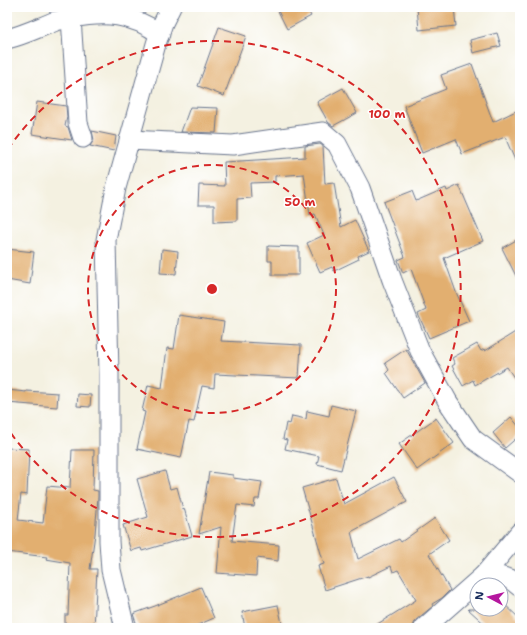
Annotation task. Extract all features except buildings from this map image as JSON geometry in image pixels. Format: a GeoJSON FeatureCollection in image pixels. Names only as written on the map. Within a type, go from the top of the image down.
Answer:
{"type":"FeatureCollection","features":[{"type":"Feature","properties":{"kind":"street"},"geometry":{"type":"LineString","coordinates":[[125,628],[112,570],[109,541],[109,374],[106,240],[116,188],[163,23],[171,7]]}},
{"type":"Feature","properties":{"kind":"street"},"geometry":{"type":"LineString","coordinates":[[7,39],[20,36],[57,21],[86,15],[105,14],[135,19],[150,26],[160,34]]}},
{"type":"Feature","properties":{"kind":"street"},"geometry":{"type":"LineString","coordinates":[[71,18],[78,123],[83,138]]}},
{"type":"Feature","properties":{"kind":"street"},"geometry":{"type":"LineString","coordinates":[[130,140],[233,146],[323,132],[337,144],[360,188],[392,280],[420,351],[448,402],[473,439],[520,473]]}},
{"type":"Feature","properties":{"kind":"street"},"geometry":{"type":"LineString","coordinates":[[424,628],[483,576],[520,532]]}},
{"type":"Feature","properties":{"kind":"street"},"geometry":{"type":"LineString","coordinates":[[483,576],[499,576],[510,579],[520,587]]}}]}
